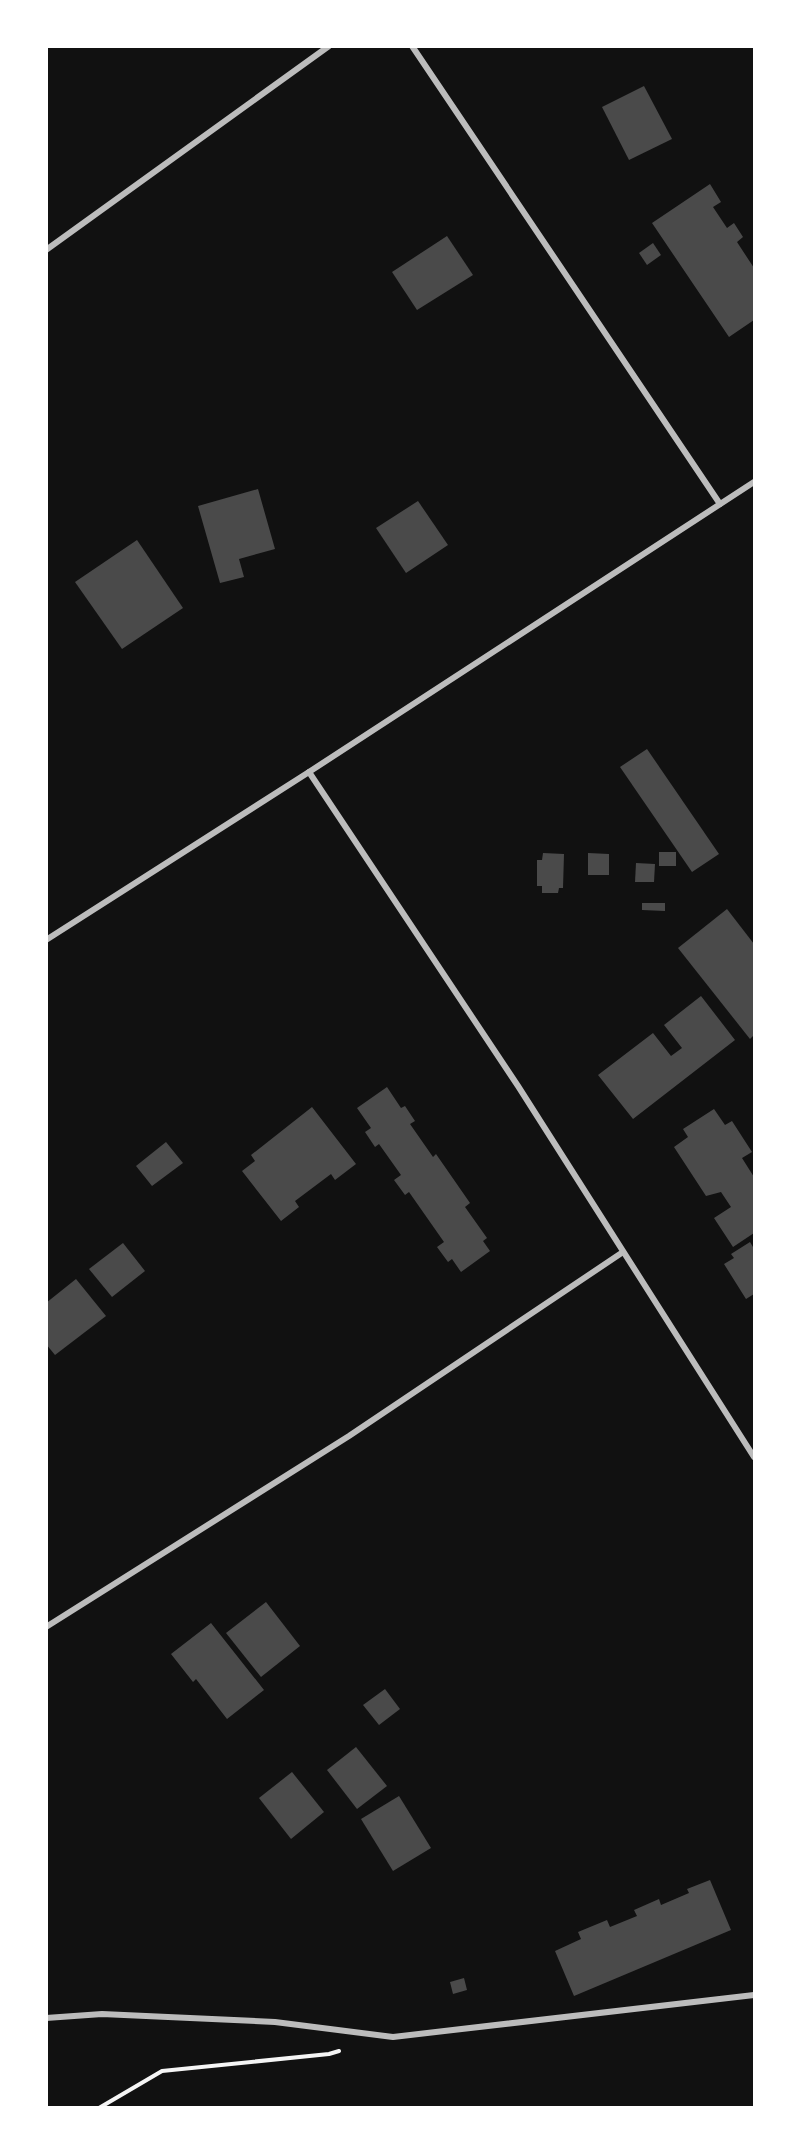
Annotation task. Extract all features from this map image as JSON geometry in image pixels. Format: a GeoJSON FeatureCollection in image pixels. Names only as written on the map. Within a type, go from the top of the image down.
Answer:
{"type":"FeatureCollection","features":[{"type":"Feature","properties":{"kind":"street"},"geometry":{"type":"LineString","coordinates":[[46,250],[329,46]]}},
{"type":"Feature","properties":{"kind":"street"},"geometry":{"type":"LineString","coordinates":[[412,46],[720,504]]}},
{"type":"Feature","properties":{"kind":"street"},"geometry":{"type":"LineString","coordinates":[[46,940],[754,482]]}},
{"type":"Feature","properties":{"kind":"street"},"geometry":{"type":"LineString","coordinates":[[309,772],[518,1086],[754,1457]]}},
{"type":"Feature","properties":{"kind":"street"},"geometry":{"type":"LineString","coordinates":[[46,1627],[349,1436],[623,1252]]}},
{"type":"Feature","properties":{"kind":"street"},"geometry":{"type":"LineString","coordinates":[[46,2018],[102,2014],[275,2022],[393,2037],[754,1995]]}},
{"type":"Feature","properties":{"kind":"path"},"geometry":{"type":"LineString","coordinates":[[99,2108],[162,2071],[340,2051]]}},
{"type":"Feature","properties":{"kind":"building"},"geometry":{"type":"Polygon","coordinates":[[[644,86],[672,139],[629,160],[602,107],[644,86]]]}},
{"type":"Feature","properties":{"kind":"building"},"geometry":{"type":"Polygon","coordinates":[[[710,184],[721,202],[713,207],[727,228],[734,223],[743,237],[737,242],[754,268],[754,320],[729,337],[652,223],[710,184]]]}},
{"type":"Feature","properties":{"kind":"building"},"geometry":{"type":"Polygon","coordinates":[[[447,236],[473,275],[417,310],[392,272],[447,236]]]}},
{"type":"Feature","properties":{"kind":"building"},"geometry":{"type":"Polygon","coordinates":[[[653,243],[661,255],[647,265],[639,253],[653,243]]]}},
{"type":"Feature","properties":{"kind":"building"},"geometry":{"type":"Polygon","coordinates":[[[258,489],[275,549],[239,559],[244,577],[220,583],[198,506],[258,489]]]}},
{"type":"Feature","properties":{"kind":"building"},"geometry":{"type":"Polygon","coordinates":[[[418,501],[448,545],[406,573],[376,528],[418,501]]]}},
{"type":"Feature","properties":{"kind":"building"},"geometry":{"type":"Polygon","coordinates":[[[137,540],[183,608],[122,649],[75,582],[137,540]]]}},
{"type":"Feature","properties":{"kind":"building"},"geometry":{"type":"Polygon","coordinates":[[[647,749],[719,854],[692,872],[620,767],[647,749]]]}},
{"type":"Feature","properties":{"kind":"building"},"geometry":{"type":"Polygon","coordinates":[[[659,852],[676,852],[676,866],[659,866],[659,852]]]}},
{"type":"Feature","properties":{"kind":"building"},"geometry":{"type":"Polygon","coordinates":[[[543,853],[564,854],[563,888],[559,888],[558,893],[542,893],[542,886],[537,886],[537,860],[542,860],[543,853]]]}},
{"type":"Feature","properties":{"kind":"building"},"geometry":{"type":"Polygon","coordinates":[[[588,853],[609,854],[609,875],[588,875],[588,853]]]}},
{"type":"Feature","properties":{"kind":"building"},"geometry":{"type":"Polygon","coordinates":[[[636,863],[655,864],[654,882],[635,882],[636,863]]]}},
{"type":"Feature","properties":{"kind":"building"},"geometry":{"type":"Polygon","coordinates":[[[642,903],[665,903],[665,911],[642,910],[642,903]]]}},
{"type":"Feature","properties":{"kind":"building"},"geometry":{"type":"Polygon","coordinates":[[[727,909],[754,944],[754,1035],[750,1039],[678,948],[727,909]]]}},
{"type":"Feature","properties":{"kind":"building"},"geometry":{"type":"Polygon","coordinates":[[[701,996],[735,1040],[633,1119],[598,1075],[653,1033],[671,1056],[682,1048],[664,1025],[701,996]]]}},
{"type":"Feature","properties":{"kind":"building"},"geometry":{"type":"Polygon","coordinates":[[[387,1087],[401,1108],[405,1106],[415,1121],[410,1124],[433,1157],[436,1154],[470,1203],[465,1207],[487,1238],[483,1241],[490,1251],[461,1272],[452,1259],[448,1262],[437,1247],[444,1242],[409,1192],[405,1195],[394,1180],[401,1175],[379,1144],[375,1147],[365,1132],[371,1128],[357,1108],[387,1087]]]}},
{"type":"Feature","properties":{"kind":"building"},"geometry":{"type":"Polygon","coordinates":[[[312,1107],[356,1164],[335,1180],[331,1174],[295,1201],[299,1207],[281,1221],[242,1171],[255,1161],[251,1155],[312,1107]]]}},
{"type":"Feature","properties":{"kind":"building"},"geometry":{"type":"Polygon","coordinates":[[[714,1109],[725,1125],[732,1121],[752,1152],[742,1158],[754,1177],[754,1233],[733,1247],[714,1218],[731,1207],[721,1192],[706,1196],[674,1147],[688,1137],[683,1129],[714,1109]]]}},
{"type":"Feature","properties":{"kind":"building"},"geometry":{"type":"Polygon","coordinates":[[[166,1142],[183,1163],[152,1186],[136,1166],[166,1142]]]}},
{"type":"Feature","properties":{"kind":"building"},"geometry":{"type":"Polygon","coordinates":[[[750,1242],[754,1246],[754,1294],[746,1299],[724,1264],[734,1258],[731,1254],[750,1242]]]}},
{"type":"Feature","properties":{"kind":"building"},"geometry":{"type":"Polygon","coordinates":[[[123,1243],[145,1271],[112,1297],[89,1269],[123,1243]]]}},
{"type":"Feature","properties":{"kind":"building"},"geometry":{"type":"Polygon","coordinates":[[[76,1279],[106,1316],[55,1355],[46,1344],[46,1303],[76,1279]]]}},
{"type":"Feature","properties":{"kind":"building"},"geometry":{"type":"Polygon","coordinates":[[[266,1602],[300,1646],[261,1677],[226,1633],[266,1602]]]}},
{"type":"Feature","properties":{"kind":"building"},"geometry":{"type":"Polygon","coordinates":[[[211,1623],[264,1690],[227,1719],[196,1679],[193,1682],[171,1654],[211,1623]]]}},
{"type":"Feature","properties":{"kind":"building"},"geometry":{"type":"Polygon","coordinates":[[[385,1689],[400,1709],[379,1725],[363,1705],[385,1689]]]}},
{"type":"Feature","properties":{"kind":"building"},"geometry":{"type":"Polygon","coordinates":[[[356,1747],[387,1786],[357,1809],[327,1770],[356,1747]]]}},
{"type":"Feature","properties":{"kind":"building"},"geometry":{"type":"Polygon","coordinates":[[[292,1772],[324,1812],[291,1839],[259,1798],[292,1772]]]}},
{"type":"Feature","properties":{"kind":"building"},"geometry":{"type":"Polygon","coordinates":[[[399,1796],[431,1848],[393,1871],[361,1819],[399,1796]]]}},
{"type":"Feature","properties":{"kind":"building"},"geometry":{"type":"Polygon","coordinates":[[[710,1880],[731,1930],[574,1996],[555,1951],[581,1939],[578,1932],[607,1920],[610,1927],[637,1916],[634,1910],[659,1899],[661,1905],[689,1893],[687,1889],[710,1880]]]}},
{"type":"Feature","properties":{"kind":"building"},"geometry":{"type":"Polygon","coordinates":[[[464,1978],[467,1990],[453,1994],[450,1982],[464,1978]]]}}]}
